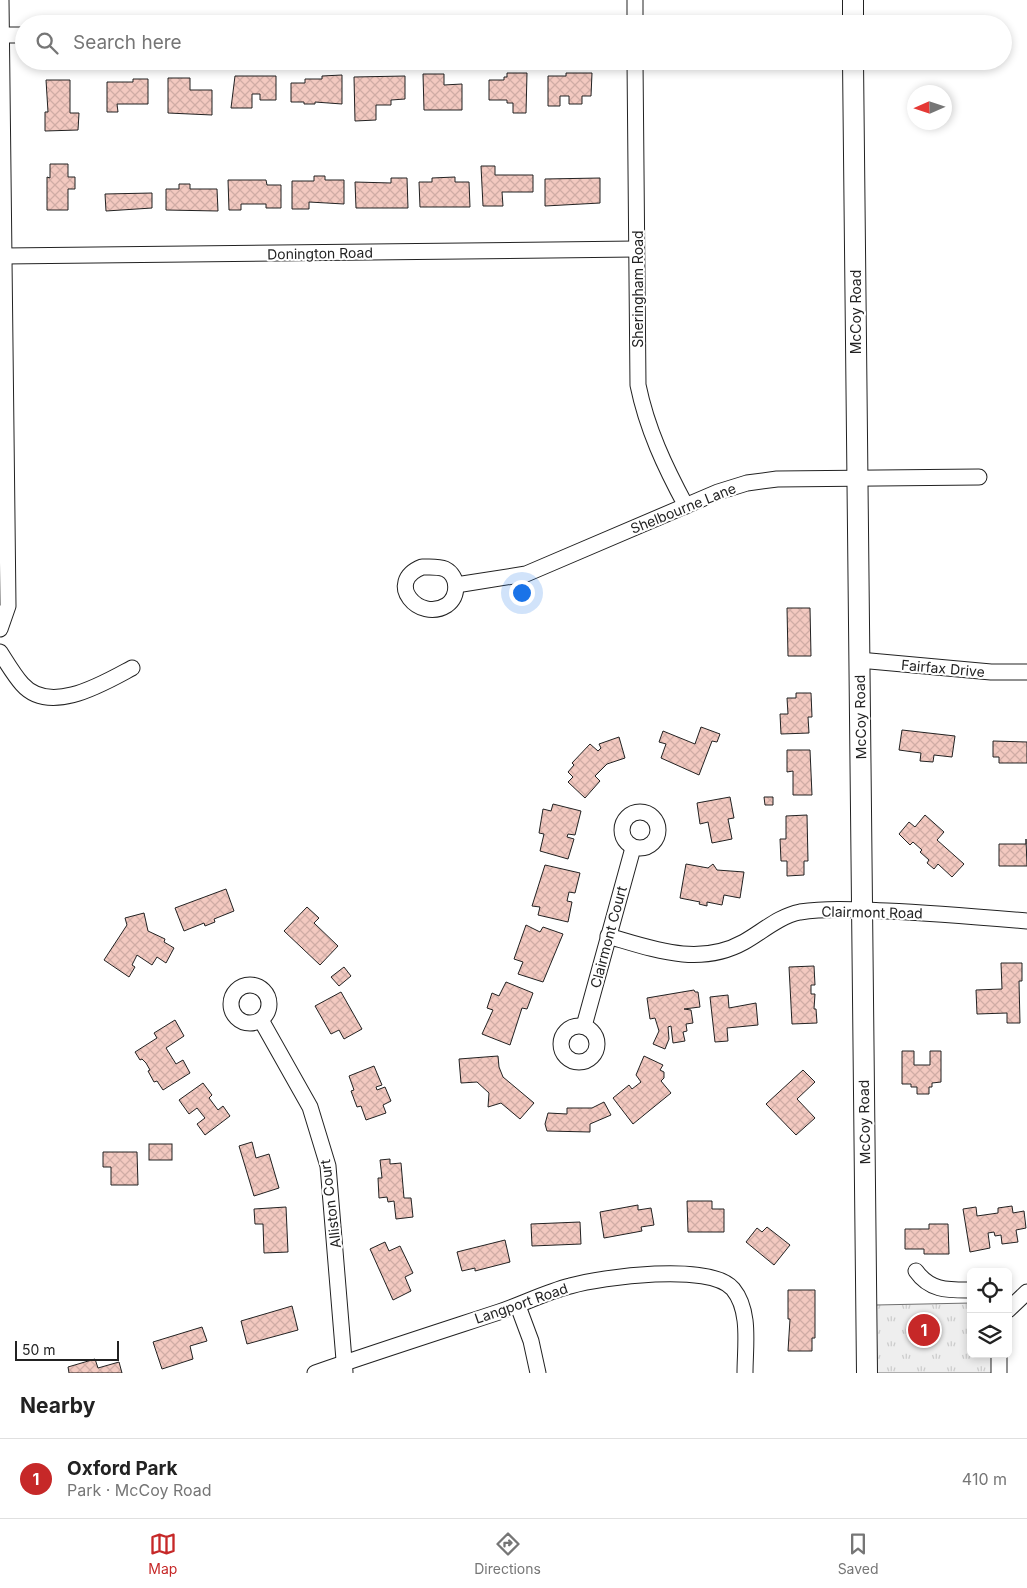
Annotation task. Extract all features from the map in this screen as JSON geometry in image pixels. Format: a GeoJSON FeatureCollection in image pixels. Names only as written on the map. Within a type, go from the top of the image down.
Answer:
{"type":"FeatureCollection","features":[{"type":"Feature","properties":{"kind":"main road"},"geometry":{"type":"LineString","coordinates":[[853,0],[853,15]]}},
{"type":"Feature","properties":{"kind":"main road","name":"McCoy Road"},"geometry":{"type":"LineString","coordinates":[[853,70],[867,1373]]}},
{"type":"Feature","properties":{"kind":"street"},"geometry":{"type":"LineString","coordinates":[[0,629],[8,606],[1,0]]}},
{"type":"Feature","properties":{"kind":"street"},"geometry":{"type":"LineString","coordinates":[[635,0],[635,15]]}},
{"type":"Feature","properties":{"kind":"street"},"geometry":{"type":"LineString","coordinates":[[1,35],[15,35]]}},
{"type":"Feature","properties":{"kind":"street","name":"Sheringham Road"},"geometry":{"type":"LineString","coordinates":[[636,70],[638,385],[643,411],[656,447],[686,506]]}},
{"type":"Feature","properties":{"kind":"street","name":"Donington Road"},"geometry":{"type":"LineString","coordinates":[[4,256],[636,249]]}},
{"type":"Feature","properties":{"kind":"street","name":"Shelbourne Lane"},"geometry":{"type":"LineString","coordinates":[[456,585],[526,574],[718,492],[762,480],[857,477],[980,477]]}},
{"type":"Feature","properties":{"kind":"street"},"geometry":{"type":"LineString","coordinates":[[0,652],[23,686],[39,695],[58,697],[87,692],[132,668]]}},
{"type":"Feature","properties":{"kind":"street","name":"Fairfax Drive"},"geometry":{"type":"LineString","coordinates":[[860,660],[991,672],[1027,672]]}},
{"type":"Feature","properties":{"kind":"street","name":"Clairmont Court"},"geometry":{"type":"LineString","coordinates":[[584,1026],[633,848]]}},
{"type":"Feature","properties":{"kind":"street","name":"Clairmont Road"},"geometry":{"type":"LineString","coordinates":[[608,936],[662,952],[683,955],[710,954],[734,948],[791,915],[834,910],[1027,920]]}},
{"type":"Feature","properties":{"kind":"street","name":"Alliston Court"},"geometry":{"type":"LineString","coordinates":[[261,1020],[310,1107],[328,1166],[345,1368]]}},
{"type":"Feature","properties":{"kind":"street"},"geometry":{"type":"LineString","coordinates":[[916,1271],[924,1281],[936,1287],[967,1290]]}},
{"type":"Feature","properties":{"kind":"street","name":"Langport Road"},"geometry":{"type":"LineString","coordinates":[[315,1373],[345,1368],[518,1306],[568,1286],[627,1276],[701,1275],[718,1278],[732,1287],[742,1303],[745,1373]]}},
{"type":"Feature","properties":{"kind":"street"},"geometry":{"type":"LineString","coordinates":[[518,1306],[531,1341],[538,1373]]}},
{"type":"Feature","properties":{"kind":"street"},"geometry":{"type":"LineString","coordinates":[[999,1358],[999,1373]]}},
{"type":"Feature","properties":{"kind":"green space"},"geometry":{"type":"Polygon","coordinates":[[[967,1303],[967,1358],[994,1358],[994,1373],[877,1373],[876,1305],[967,1303]]]}},
{"type":"Feature","properties":{"kind":"building"},"geometry":{"type":"Polygon","coordinates":[[[507,73],[527,73],[526,113],[513,113],[513,103],[507,103],[507,100],[489,100],[489,80],[504,80],[504,77],[507,77],[507,73]]]}},
{"type":"Feature","properties":{"kind":"building"},"geometry":{"type":"Polygon","coordinates":[[[566,73],[592,73],[591,96],[582,96],[582,104],[569,104],[569,96],[560,96],[560,106],[548,106],[548,76],[566,76],[566,73]]]}},
{"type":"Feature","properties":{"kind":"building"},"geometry":{"type":"Polygon","coordinates":[[[423,74],[444,74],[444,85],[462,84],[462,110],[424,110],[423,74]]]}},
{"type":"Feature","properties":{"kind":"building"},"geometry":{"type":"Polygon","coordinates":[[[342,75],[342,104],[291,102],[291,83],[305,83],[305,79],[322,79],[322,76],[342,75]]]}},
{"type":"Feature","properties":{"kind":"building"},"geometry":{"type":"Polygon","coordinates":[[[235,76],[276,76],[276,100],[260,100],[260,94],[252,94],[252,108],[231,108],[235,76]]]}},
{"type":"Feature","properties":{"kind":"building"},"geometry":{"type":"Polygon","coordinates":[[[405,76],[405,99],[391,100],[391,105],[376,105],[376,120],[355,121],[354,77],[405,76]]]}},
{"type":"Feature","properties":{"kind":"building"},"geometry":{"type":"Polygon","coordinates":[[[168,78],[190,78],[190,90],[212,90],[212,115],[168,113],[168,78]]]}},
{"type":"Feature","properties":{"kind":"building"},"geometry":{"type":"Polygon","coordinates":[[[133,79],[148,79],[148,104],[117,104],[118,112],[107,112],[107,82],[133,82],[133,79]]]}},
{"type":"Feature","properties":{"kind":"building"},"geometry":{"type":"Polygon","coordinates":[[[46,80],[70,80],[70,113],[79,113],[78,130],[45,131],[45,112],[48,112],[46,80]]]}},
{"type":"Feature","properties":{"kind":"building"},"geometry":{"type":"Polygon","coordinates":[[[50,164],[68,164],[68,177],[75,177],[75,189],[68,189],[68,210],[47,210],[47,177],[50,178],[50,164]]]}},
{"type":"Feature","properties":{"kind":"building"},"geometry":{"type":"Polygon","coordinates":[[[481,166],[495,166],[495,175],[533,175],[533,192],[502,192],[503,206],[483,206],[481,166]]]}},
{"type":"Feature","properties":{"kind":"building"},"geometry":{"type":"Polygon","coordinates":[[[314,176],[325,176],[325,180],[344,180],[344,204],[309,202],[309,209],[292,209],[292,181],[314,181],[314,176]]]}},
{"type":"Feature","properties":{"kind":"building"},"geometry":{"type":"Polygon","coordinates":[[[455,177],[455,182],[469,182],[470,207],[420,207],[419,182],[432,182],[432,178],[455,177]]]}},
{"type":"Feature","properties":{"kind":"building"},"geometry":{"type":"Polygon","coordinates":[[[391,178],[407,178],[408,208],[356,208],[355,182],[391,183],[391,178]]]}},
{"type":"Feature","properties":{"kind":"building"},"geometry":{"type":"Polygon","coordinates":[[[600,178],[600,203],[545,206],[545,179],[600,178]]]}},
{"type":"Feature","properties":{"kind":"building"},"geometry":{"type":"Polygon","coordinates":[[[228,180],[266,180],[267,185],[281,185],[281,208],[266,208],[266,204],[241,204],[241,210],[229,210],[228,180]]]}},
{"type":"Feature","properties":{"kind":"building"},"geometry":{"type":"Polygon","coordinates":[[[179,184],[190,184],[190,189],[217,189],[218,211],[166,210],[166,189],[179,189],[179,184]]]}},
{"type":"Feature","properties":{"kind":"building"},"geometry":{"type":"Polygon","coordinates":[[[152,193],[152,208],[106,211],[105,194],[152,193]]]}},
{"type":"Feature","properties":{"kind":"building"},"geometry":{"type":"Polygon","coordinates":[[[787,608],[810,608],[811,656],[788,656],[787,608]]]}},
{"type":"Feature","properties":{"kind":"building"},"geometry":{"type":"Polygon","coordinates":[[[796,693],[811,693],[812,717],[808,717],[809,733],[781,734],[780,714],[788,714],[787,698],[796,698],[796,693]]]}},
{"type":"Feature","properties":{"kind":"building"},"geometry":{"type":"Polygon","coordinates":[[[701,727],[720,734],[717,742],[712,741],[699,775],[661,758],[666,744],[659,742],[663,731],[695,744],[701,727]]]}},
{"type":"Feature","properties":{"kind":"building"},"geometry":{"type":"Polygon","coordinates":[[[902,730],[955,736],[952,757],[934,755],[933,762],[920,761],[921,753],[899,750],[902,730]]]}},
{"type":"Feature","properties":{"kind":"building"},"geometry":{"type":"Polygon","coordinates":[[[619,737],[625,758],[607,764],[595,776],[600,781],[585,798],[568,782],[573,777],[568,772],[574,765],[572,763],[590,744],[598,751],[601,748],[599,744],[619,737]]]}},
{"type":"Feature","properties":{"kind":"building"},"geometry":{"type":"Polygon","coordinates":[[[993,741],[1027,742],[1027,763],[999,763],[999,757],[993,757],[993,741]]]}},
{"type":"Feature","properties":{"kind":"building"},"geometry":{"type":"Polygon","coordinates":[[[787,750],[810,750],[812,795],[793,795],[793,771],[787,772],[787,750]]]}},
{"type":"Feature","properties":{"kind":"building"},"geometry":{"type":"Polygon","coordinates":[[[730,797],[734,818],[728,819],[732,839],[712,843],[708,822],[700,824],[697,803],[730,797]]]}},
{"type":"Feature","properties":{"kind":"building"},"geometry":{"type":"Polygon","coordinates":[[[764,797],[773,797],[773,805],[765,805],[764,797]]]}},
{"type":"Feature","properties":{"kind":"building"},"geometry":{"type":"Polygon","coordinates":[[[553,804],[581,811],[575,835],[568,834],[567,837],[574,839],[568,859],[540,851],[544,834],[539,833],[543,809],[551,811],[553,804]]]}},
{"type":"Feature","properties":{"kind":"building"},"geometry":{"type":"Polygon","coordinates":[[[807,815],[808,861],[804,861],[804,875],[787,876],[787,861],[781,861],[780,839],[786,839],[786,816],[807,815]]]}},
{"type":"Feature","properties":{"kind":"building"},"geometry":{"type":"Polygon","coordinates":[[[925,815],[944,832],[937,840],[964,864],[952,877],[938,864],[934,869],[927,863],[929,860],[920,852],[922,850],[913,842],[910,845],[899,834],[909,822],[915,827],[925,815]]]}},
{"type":"Feature","properties":{"kind":"building"},"geometry":{"type":"Polygon","coordinates":[[[1026,839],[1027,866],[999,866],[999,844],[1026,844],[1026,839]]]}},
{"type":"Feature","properties":{"kind":"building"},"geometry":{"type":"Polygon","coordinates":[[[686,864],[708,868],[713,864],[717,870],[744,872],[740,898],[724,895],[722,905],[707,902],[707,906],[699,904],[700,902],[680,898],[686,864]]]}},
{"type":"Feature","properties":{"kind":"building"},"geometry":{"type":"Polygon","coordinates":[[[545,865],[580,873],[575,893],[569,892],[567,901],[572,902],[568,922],[538,915],[540,907],[532,906],[545,865]]]}},
{"type":"Feature","properties":{"kind":"building"},"geometry":{"type":"Polygon","coordinates":[[[226,889],[234,911],[214,919],[215,922],[205,926],[204,923],[184,931],[175,908],[226,889]]]}},
{"type":"Feature","properties":{"kind":"building"},"geometry":{"type":"Polygon","coordinates":[[[307,907],[319,918],[314,923],[338,946],[320,965],[284,931],[307,907]]]}},
{"type":"Feature","properties":{"kind":"building"},"geometry":{"type":"Polygon","coordinates":[[[144,913],[148,931],[165,939],[164,942],[174,948],[166,963],[157,957],[152,965],[137,955],[132,965],[135,967],[129,977],[104,960],[127,925],[125,918],[144,913]]]}},
{"type":"Feature","properties":{"kind":"building"},"geometry":{"type":"Polygon","coordinates":[[[526,925],[540,932],[543,927],[563,934],[543,982],[518,974],[523,962],[514,959],[526,925]]]}},
{"type":"Feature","properties":{"kind":"building"},"geometry":{"type":"Polygon","coordinates":[[[1001,963],[1022,963],[1022,981],[1019,981],[1020,1023],[1007,1023],[1007,1013],[977,1014],[976,990],[1002,989],[1001,963]]]}},
{"type":"Feature","properties":{"kind":"building"},"geometry":{"type":"Polygon","coordinates":[[[814,966],[815,985],[811,985],[811,994],[815,994],[814,1009],[816,1009],[817,1023],[792,1024],[789,967],[814,966]]]}},
{"type":"Feature","properties":{"kind":"building"},"geometry":{"type":"Polygon","coordinates":[[[344,967],[351,976],[339,986],[331,977],[344,967]]]}},
{"type":"Feature","properties":{"kind":"building"},"geometry":{"type":"Polygon","coordinates":[[[506,982],[533,993],[527,1009],[522,1008],[510,1045],[482,1034],[493,1010],[487,1008],[492,993],[499,996],[506,982]]]}},
{"type":"Feature","properties":{"kind":"building"},"geometry":{"type":"Polygon","coordinates":[[[694,990],[698,992],[700,1007],[684,1009],[691,1010],[693,1023],[686,1024],[687,1031],[683,1032],[685,1041],[673,1043],[671,1026],[668,1027],[669,1039],[665,1049],[653,1044],[659,1031],[655,1018],[650,1019],[647,998],[694,990]]]}},
{"type":"Feature","properties":{"kind":"building"},"geometry":{"type":"Polygon","coordinates":[[[341,992],[362,1029],[344,1039],[339,1030],[331,1034],[315,1006],[341,992]]]}},
{"type":"Feature","properties":{"kind":"building"},"geometry":{"type":"Polygon","coordinates":[[[728,995],[729,1008],[756,1003],[758,1025],[727,1028],[728,1041],[715,1042],[710,997],[728,995]]]}},
{"type":"Feature","properties":{"kind":"building"},"geometry":{"type":"Polygon","coordinates":[[[175,1020],[184,1036],[166,1048],[176,1064],[183,1060],[190,1073],[163,1090],[157,1081],[154,1082],[146,1063],[142,1059],[140,1060],[135,1052],[157,1038],[154,1033],[175,1020]]]}},
{"type":"Feature","properties":{"kind":"building"},"geometry":{"type":"Polygon","coordinates":[[[902,1051],[914,1051],[914,1065],[930,1065],[930,1051],[941,1051],[941,1082],[932,1083],[932,1087],[929,1087],[929,1094],[917,1094],[917,1087],[911,1087],[911,1084],[902,1084],[902,1051]]]}},
{"type":"Feature","properties":{"kind":"building"},"geometry":{"type":"Polygon","coordinates":[[[498,1056],[499,1067],[503,1077],[534,1103],[520,1119],[501,1103],[488,1107],[489,1093],[477,1082],[461,1083],[459,1059],[498,1056]]]}},
{"type":"Feature","properties":{"kind":"building"},"geometry":{"type":"Polygon","coordinates":[[[644,1056],[663,1065],[660,1070],[664,1072],[664,1078],[661,1081],[671,1093],[633,1124],[613,1098],[629,1085],[632,1089],[641,1082],[636,1075],[644,1056]]]}},
{"type":"Feature","properties":{"kind":"building"},"geometry":{"type":"Polygon","coordinates":[[[374,1066],[382,1085],[376,1087],[377,1090],[385,1087],[391,1101],[383,1105],[386,1113],[366,1120],[361,1106],[357,1107],[351,1091],[354,1090],[349,1076],[374,1066]]]}},
{"type":"Feature","properties":{"kind":"building"},"geometry":{"type":"Polygon","coordinates":[[[803,1070],[815,1082],[797,1099],[815,1118],[796,1135],[766,1104],[803,1070]]]}},
{"type":"Feature","properties":{"kind":"building"},"geometry":{"type":"Polygon","coordinates":[[[203,1083],[212,1095],[209,1098],[218,1110],[223,1106],[230,1116],[205,1135],[197,1124],[205,1118],[197,1108],[189,1114],[179,1100],[203,1083]]]}},
{"type":"Feature","properties":{"kind":"building"},"geometry":{"type":"Polygon","coordinates":[[[604,1102],[611,1115],[590,1124],[590,1132],[547,1131],[545,1124],[548,1113],[567,1114],[567,1108],[592,1108],[604,1102]]]}},
{"type":"Feature","properties":{"kind":"building"},"geometry":{"type":"Polygon","coordinates":[[[252,1142],[256,1158],[269,1154],[279,1188],[254,1196],[239,1146],[252,1142]]]}},
{"type":"Feature","properties":{"kind":"building"},"geometry":{"type":"Polygon","coordinates":[[[149,1144],[172,1144],[172,1160],[149,1160],[149,1144]]]}},
{"type":"Feature","properties":{"kind":"building"},"geometry":{"type":"Polygon","coordinates":[[[103,1152],[137,1152],[138,1185],[111,1185],[111,1167],[103,1167],[103,1152]]]}},
{"type":"Feature","properties":{"kind":"building"},"geometry":{"type":"Polygon","coordinates":[[[390,1159],[390,1164],[401,1163],[404,1198],[411,1198],[413,1217],[396,1219],[394,1201],[388,1202],[387,1197],[379,1198],[378,1178],[382,1178],[380,1160],[390,1159]]]}},
{"type":"Feature","properties":{"kind":"building"},"geometry":{"type":"Polygon","coordinates":[[[687,1201],[712,1201],[712,1209],[724,1209],[724,1232],[688,1232],[687,1201]]]}},
{"type":"Feature","properties":{"kind":"building"},"geometry":{"type":"Polygon","coordinates":[[[638,1205],[638,1210],[651,1208],[654,1225],[641,1227],[642,1231],[604,1238],[600,1212],[638,1205]]]}},
{"type":"Feature","properties":{"kind":"building"},"geometry":{"type":"Polygon","coordinates":[[[1012,1206],[1013,1213],[1024,1211],[1026,1228],[1016,1230],[1018,1242],[1002,1244],[1001,1235],[995,1236],[994,1232],[988,1233],[990,1248],[970,1252],[963,1209],[976,1207],[977,1216],[998,1213],[998,1208],[1012,1206]]]}},
{"type":"Feature","properties":{"kind":"building"},"geometry":{"type":"Polygon","coordinates":[[[286,1207],[288,1252],[264,1253],[263,1224],[255,1224],[254,1209],[286,1207]]]}},
{"type":"Feature","properties":{"kind":"building"},"geometry":{"type":"Polygon","coordinates":[[[580,1222],[581,1244],[532,1246],[531,1224],[580,1222]]]}},
{"type":"Feature","properties":{"kind":"building"},"geometry":{"type":"Polygon","coordinates":[[[929,1224],[948,1224],[949,1254],[924,1254],[924,1249],[905,1249],[905,1229],[929,1229],[929,1224]]]}},
{"type":"Feature","properties":{"kind":"building"},"geometry":{"type":"Polygon","coordinates":[[[767,1227],[790,1245],[774,1265],[746,1242],[757,1228],[762,1232],[767,1227]]]}},
{"type":"Feature","properties":{"kind":"building"},"geometry":{"type":"Polygon","coordinates":[[[505,1240],[510,1262],[475,1271],[475,1268],[462,1271],[457,1252],[505,1240]]]}},
{"type":"Feature","properties":{"kind":"building"},"geometry":{"type":"Polygon","coordinates":[[[385,1242],[389,1251],[400,1246],[413,1273],[405,1277],[411,1291],[393,1300],[370,1249],[385,1242]]]}},
{"type":"Feature","properties":{"kind":"building"},"geometry":{"type":"Polygon","coordinates":[[[788,1290],[815,1290],[815,1338],[812,1338],[812,1351],[788,1351],[790,1319],[788,1319],[788,1290]]]}},
{"type":"Feature","properties":{"kind":"building"},"geometry":{"type":"Polygon","coordinates":[[[292,1306],[298,1330],[247,1344],[241,1321],[292,1306]]]}},
{"type":"Feature","properties":{"kind":"building"},"geometry":{"type":"Polygon","coordinates":[[[202,1327],[207,1341],[190,1346],[193,1359],[162,1369],[153,1342],[202,1327]]]}},
{"type":"Feature","properties":{"kind":"building"},"geometry":{"type":"Polygon","coordinates":[[[95,1359],[98,1368],[119,1362],[122,1373],[69,1373],[68,1367],[95,1359]]]}},
{"type":"Feature","properties":{"kind":"place","name":"Oxford Park"},"geometry":{"type":"Point","coordinates":[924,1330]}}]}
